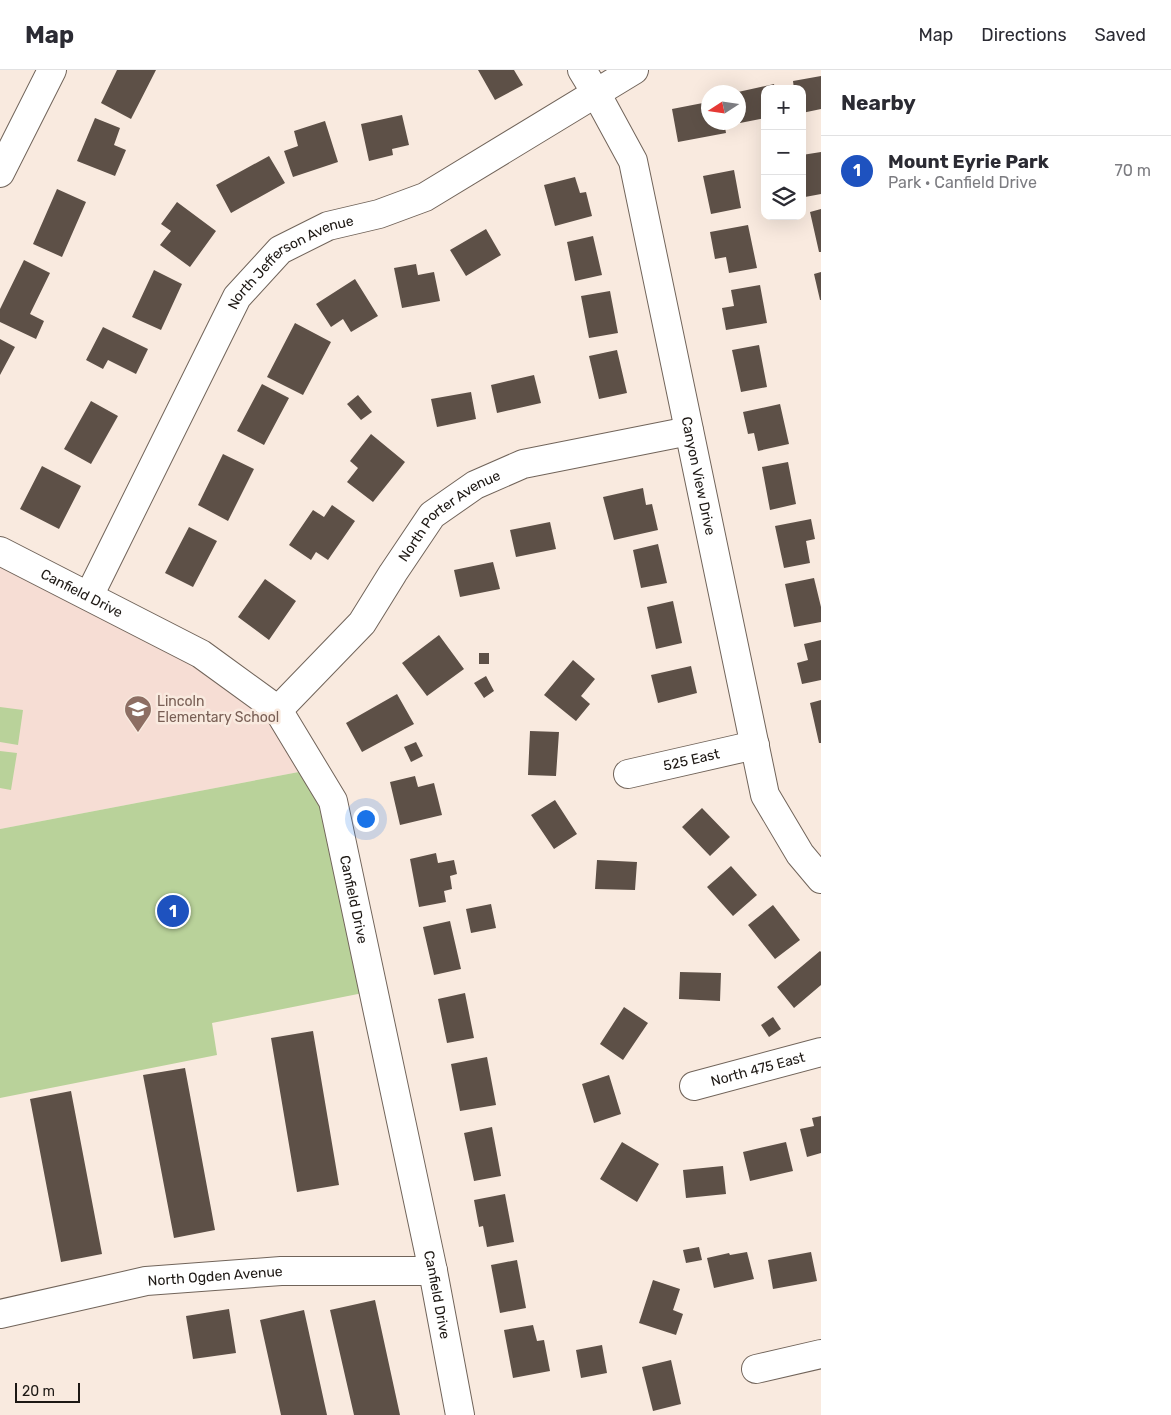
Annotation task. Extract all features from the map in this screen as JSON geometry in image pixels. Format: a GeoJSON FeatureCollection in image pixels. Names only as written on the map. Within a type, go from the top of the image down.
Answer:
{"type":"FeatureCollection","features":[{"type":"Feature","properties":{"kind":"street"},"geometry":{"type":"LineString","coordinates":[[0,173],[52,70]]}},
{"type":"Feature","properties":{"kind":"street","name":"Canyon View Drive"},"geometry":{"type":"LineString","coordinates":[[582,70],[633,161],[766,795],[800,854],[821,878]]}},
{"type":"Feature","properties":{"kind":"street","name":"North Jefferson Avenue"},"geometry":{"type":"LineString","coordinates":[[89,596],[237,298],[280,250],[328,226],[379,214],[425,197],[634,70]]}},
{"type":"Feature","properties":{"kind":"street","name":"North Porter Avenue"},"geometry":{"type":"LineString","coordinates":[[278,710],[362,623],[432,515],[475,485],[523,464],[689,431]]}},
{"type":"Feature","properties":{"kind":"street","name":"Canfield Drive"},"geometry":{"type":"LineString","coordinates":[[0,551],[201,654],[278,710],[333,801],[432,1271],[460,1415]]}},
{"type":"Feature","properties":{"kind":"street","name":"525 East"},"geometry":{"type":"LineString","coordinates":[[628,774],[755,745]]}},
{"type":"Feature","properties":{"kind":"street","name":"North 475 East"},"geometry":{"type":"LineString","coordinates":[[694,1086],[821,1052]]}},
{"type":"Feature","properties":{"kind":"street","name":"North Ogden Avenue"},"geometry":{"type":"LineString","coordinates":[[0,1314],[146,1281],[281,1271],[432,1271]]}},
{"type":"Feature","properties":{"kind":"street"},"geometry":{"type":"LineString","coordinates":[[756,1369],[821,1354]]}},
{"type":"Feature","properties":{"kind":"shaded area","name":"Lincoln Elementary School"},"geometry":{"type":"Polygon","coordinates":[[[0,563],[94,610],[248,695],[304,771],[0,829],[0,563]]]}},
{"type":"Feature","properties":{"kind":"green space"},"geometry":{"type":"Polygon","coordinates":[[[0,707],[23,710],[18,745],[0,742],[0,707]]]}},
{"type":"Feature","properties":{"kind":"green space"},"geometry":{"type":"Polygon","coordinates":[[[0,751],[17,753],[11,790],[0,788],[0,751]]]}},
{"type":"Feature","properties":{"kind":"green space"},"geometry":{"type":"Polygon","coordinates":[[[304,771],[325,807],[363,993],[212,1023],[217,1055],[0,1098],[0,829],[304,771]]]}},
{"type":"Feature","properties":{"kind":"building"},"geometry":{"type":"Polygon","coordinates":[[[117,70],[156,70],[131,119],[101,103],[117,70]]]}},
{"type":"Feature","properties":{"kind":"building"},"geometry":{"type":"Polygon","coordinates":[[[478,70],[514,70],[523,85],[495,100],[478,70]]]}},
{"type":"Feature","properties":{"kind":"building"},"geometry":{"type":"Polygon","coordinates":[[[821,76],[821,109],[806,112],[806,85],[794,85],[793,81],[821,76]]]}},
{"type":"Feature","properties":{"kind":"building"},"geometry":{"type":"Polygon","coordinates":[[[761,87],[761,119],[746,122],[746,90],[761,87]]]}},
{"type":"Feature","properties":{"kind":"building"},"geometry":{"type":"Polygon","coordinates":[[[701,103],[701,130],[725,130],[726,133],[678,142],[672,109],[701,103]]]}},
{"type":"Feature","properties":{"kind":"building"},"geometry":{"type":"Polygon","coordinates":[[[402,115],[409,145],[392,149],[393,155],[369,161],[361,124],[402,115]]]}},
{"type":"Feature","properties":{"kind":"building"},"geometry":{"type":"Polygon","coordinates":[[[95,118],[120,128],[114,145],[126,150],[115,176],[77,161],[95,118]]]}},
{"type":"Feature","properties":{"kind":"building"},"geometry":{"type":"Polygon","coordinates":[[[325,121],[338,162],[293,177],[284,151],[298,146],[294,131],[325,121]]]}},
{"type":"Feature","properties":{"kind":"building"},"geometry":{"type":"Polygon","coordinates":[[[821,152],[821,194],[806,197],[806,175],[806,154],[821,152]]]}},
{"type":"Feature","properties":{"kind":"building"},"geometry":{"type":"Polygon","coordinates":[[[269,156],[285,183],[231,213],[216,185],[269,156]]]}},
{"type":"Feature","properties":{"kind":"building"},"geometry":{"type":"Polygon","coordinates":[[[734,170],[741,208],[711,214],[703,176],[734,170]]]}},
{"type":"Feature","properties":{"kind":"building"},"geometry":{"type":"Polygon","coordinates":[[[575,177],[580,193],[586,192],[592,216],[555,226],[544,185],[575,177]]]}},
{"type":"Feature","properties":{"kind":"building"},"geometry":{"type":"Polygon","coordinates":[[[57,189],[86,202],[62,257],[33,244],[57,189]]]}},
{"type":"Feature","properties":{"kind":"building"},"geometry":{"type":"Polygon","coordinates":[[[177,202],[216,231],[190,267],[160,245],[171,231],[161,224],[177,202]]]}},
{"type":"Feature","properties":{"kind":"building"},"geometry":{"type":"Polygon","coordinates":[[[821,209],[821,252],[819,252],[810,212],[821,209]]]}},
{"type":"Feature","properties":{"kind":"building"},"geometry":{"type":"Polygon","coordinates":[[[748,225],[757,268],[729,273],[726,257],[715,259],[710,232],[748,225]]]}},
{"type":"Feature","properties":{"kind":"building"},"geometry":{"type":"Polygon","coordinates":[[[486,229],[501,255],[466,276],[450,250],[486,229]]]}},
{"type":"Feature","properties":{"kind":"building"},"geometry":{"type":"Polygon","coordinates":[[[593,236],[602,275],[575,281],[567,242],[593,236]]]}},
{"type":"Feature","properties":{"kind":"building"},"geometry":{"type":"Polygon","coordinates":[[[24,260],[50,273],[30,314],[44,321],[36,339],[0,322],[0,309],[24,260]]]}},
{"type":"Feature","properties":{"kind":"building"},"geometry":{"type":"Polygon","coordinates":[[[416,264],[418,275],[434,272],[440,301],[402,308],[394,268],[416,264]]]}},
{"type":"Feature","properties":{"kind":"building"},"geometry":{"type":"Polygon","coordinates":[[[154,270],[182,284],[161,330],[132,317],[154,270]]]}},
{"type":"Feature","properties":{"kind":"building"},"geometry":{"type":"Polygon","coordinates":[[[821,272],[821,300],[820,300],[814,274],[821,272]]]}},
{"type":"Feature","properties":{"kind":"building"},"geometry":{"type":"Polygon","coordinates":[[[355,279],[378,316],[351,332],[343,319],[331,327],[316,304],[355,279]]]}},
{"type":"Feature","properties":{"kind":"building"},"geometry":{"type":"Polygon","coordinates":[[[760,285],[767,323],[726,330],[722,308],[734,306],[731,290],[760,285]]]}},
{"type":"Feature","properties":{"kind":"building"},"geometry":{"type":"Polygon","coordinates":[[[610,291],[618,333],[589,338],[581,296],[610,291]]]}},
{"type":"Feature","properties":{"kind":"building"},"geometry":{"type":"Polygon","coordinates":[[[295,323],[331,342],[303,395],[267,377],[295,323]]]}},
{"type":"Feature","properties":{"kind":"building"},"geometry":{"type":"Polygon","coordinates":[[[103,327],[148,349],[136,374],[108,360],[103,369],[86,360],[103,327]]]}},
{"type":"Feature","properties":{"kind":"building"},"geometry":{"type":"Polygon","coordinates":[[[0,339],[15,347],[0,375],[0,339]]]}},
{"type":"Feature","properties":{"kind":"building"},"geometry":{"type":"Polygon","coordinates":[[[759,345],[767,387],[741,392],[732,350],[759,345]]]}},
{"type":"Feature","properties":{"kind":"building"},"geometry":{"type":"Polygon","coordinates":[[[617,350],[627,393],[599,399],[589,356],[617,350]]]}},
{"type":"Feature","properties":{"kind":"building"},"geometry":{"type":"Polygon","coordinates":[[[534,375],[541,403],[497,413],[491,385],[534,375]]]}},
{"type":"Feature","properties":{"kind":"building"},"geometry":{"type":"Polygon","coordinates":[[[262,384],[289,398],[264,445],[237,431],[262,384]]]}},
{"type":"Feature","properties":{"kind":"building"},"geometry":{"type":"Polygon","coordinates":[[[471,392],[476,419],[437,427],[431,399],[471,392]]]}},
{"type":"Feature","properties":{"kind":"building"},"geometry":{"type":"Polygon","coordinates":[[[358,395],[372,412],[361,420],[347,404],[358,395]]]}},
{"type":"Feature","properties":{"kind":"building"},"geometry":{"type":"Polygon","coordinates":[[[91,401],[118,416],[91,464],[64,449],[91,401]]]}},
{"type":"Feature","properties":{"kind":"building"},"geometry":{"type":"Polygon","coordinates":[[[780,404],[789,444],[758,451],[754,433],[748,434],[743,412],[780,404]]]}},
{"type":"Feature","properties":{"kind":"building"},"geometry":{"type":"Polygon","coordinates":[[[371,434],[405,462],[373,502],[347,482],[358,468],[350,461],[371,434]]]}},
{"type":"Feature","properties":{"kind":"building"},"geometry":{"type":"Polygon","coordinates":[[[223,454],[254,469],[228,521],[198,505],[223,454]]]}},
{"type":"Feature","properties":{"kind":"building"},"geometry":{"type":"Polygon","coordinates":[[[788,462],[796,504],[770,510],[762,467],[788,462]]]}},
{"type":"Feature","properties":{"kind":"building"},"geometry":{"type":"Polygon","coordinates":[[[42,466],[81,486],[59,529],[20,509],[42,466]]]}},
{"type":"Feature","properties":{"kind":"building"},"geometry":{"type":"Polygon","coordinates":[[[643,488],[646,505],[652,504],[658,530],[614,540],[603,497],[643,488]]]}},
{"type":"Feature","properties":{"kind":"building"},"geometry":{"type":"Polygon","coordinates":[[[332,505],[355,521],[328,560],[316,552],[311,560],[289,545],[313,510],[324,517],[332,505]]]}},
{"type":"Feature","properties":{"kind":"building"},"geometry":{"type":"Polygon","coordinates":[[[811,519],[815,539],[806,541],[810,563],[784,568],[775,526],[811,519]]]}},
{"type":"Feature","properties":{"kind":"building"},"geometry":{"type":"Polygon","coordinates":[[[550,522],[556,549],[516,557],[510,530],[550,522]]]}},
{"type":"Feature","properties":{"kind":"building"},"geometry":{"type":"Polygon","coordinates":[[[189,527],[217,541],[193,587],[165,573],[189,527]]]}},
{"type":"Feature","properties":{"kind":"building"},"geometry":{"type":"Polygon","coordinates":[[[658,544],[667,583],[641,588],[633,550],[658,544]]]}},
{"type":"Feature","properties":{"kind":"building"},"geometry":{"type":"Polygon","coordinates":[[[493,562],[500,589],[460,597],[454,570],[493,562]]]}},
{"type":"Feature","properties":{"kind":"building"},"geometry":{"type":"Polygon","coordinates":[[[814,578],[821,607],[821,622],[794,627],[785,584],[814,578]]]}},
{"type":"Feature","properties":{"kind":"building"},"geometry":{"type":"Polygon","coordinates":[[[265,579],[296,601],[269,640],[238,617],[265,579]]]}},
{"type":"Feature","properties":{"kind":"building"},"geometry":{"type":"Polygon","coordinates":[[[673,601],[682,643],[656,649],[647,607],[673,601]]]}},
{"type":"Feature","properties":{"kind":"building"},"geometry":{"type":"Polygon","coordinates":[[[439,635],[464,669],[427,696],[402,663],[439,635]]]}},
{"type":"Feature","properties":{"kind":"building"},"geometry":{"type":"Polygon","coordinates":[[[821,640],[821,680],[802,684],[797,663],[808,660],[804,644],[821,640]]]}},
{"type":"Feature","properties":{"kind":"building"},"geometry":{"type":"Polygon","coordinates":[[[479,653],[489,653],[489,664],[479,664],[479,653]]]}},
{"type":"Feature","properties":{"kind":"building"},"geometry":{"type":"Polygon","coordinates":[[[573,660],[595,679],[581,696],[590,704],[576,721],[544,695],[573,660]]]}},
{"type":"Feature","properties":{"kind":"building"},"geometry":{"type":"Polygon","coordinates":[[[691,666],[697,693],[658,703],[651,675],[691,666]]]}},
{"type":"Feature","properties":{"kind":"building"},"geometry":{"type":"Polygon","coordinates":[[[486,676],[494,691],[484,698],[474,683],[486,676]]]}},
{"type":"Feature","properties":{"kind":"building"},"geometry":{"type":"Polygon","coordinates":[[[397,694],[414,724],[362,752],[346,723],[397,694]]]}},
{"type":"Feature","properties":{"kind":"building"},"geometry":{"type":"Polygon","coordinates":[[[821,700],[821,743],[819,743],[810,703],[821,700]]]}},
{"type":"Feature","properties":{"kind":"building"},"geometry":{"type":"Polygon","coordinates":[[[530,731],[559,732],[556,776],[528,775],[530,731]]]}},
{"type":"Feature","properties":{"kind":"building"},"geometry":{"type":"Polygon","coordinates":[[[416,742],[423,756],[411,762],[404,747],[416,742]]]}},
{"type":"Feature","properties":{"kind":"building"},"geometry":{"type":"Polygon","coordinates":[[[415,776],[418,787],[434,783],[442,815],[400,825],[390,782],[415,776]]]}},
{"type":"Feature","properties":{"kind":"building"},"geometry":{"type":"Polygon","coordinates":[[[555,800],[577,834],[554,849],[531,815],[555,800]]]}},
{"type":"Feature","properties":{"kind":"building"},"geometry":{"type":"Polygon","coordinates":[[[702,808],[730,837],[710,856],[682,827],[702,808]]]}},
{"type":"Feature","properties":{"kind":"building"},"geometry":{"type":"Polygon","coordinates":[[[436,853],[438,863],[454,860],[457,874],[450,876],[452,889],[444,891],[446,902],[419,907],[410,859],[436,853]]]}},
{"type":"Feature","properties":{"kind":"building"},"geometry":{"type":"Polygon","coordinates":[[[597,860],[637,862],[635,890],[595,889],[597,860]]]}},
{"type":"Feature","properties":{"kind":"building"},"geometry":{"type":"Polygon","coordinates":[[[731,866],[757,895],[733,916],[707,887],[731,866]]]}},
{"type":"Feature","properties":{"kind":"building"},"geometry":{"type":"Polygon","coordinates":[[[491,904],[496,928],[471,933],[466,909],[491,904]]]}},
{"type":"Feature","properties":{"kind":"building"},"geometry":{"type":"Polygon","coordinates":[[[773,905],[800,940],[775,959],[748,925],[773,905]]]}},
{"type":"Feature","properties":{"kind":"building"},"geometry":{"type":"Polygon","coordinates":[[[450,921],[461,969],[434,975],[423,927],[450,921]]]}},
{"type":"Feature","properties":{"kind":"building"},"geometry":{"type":"Polygon","coordinates":[[[820,951],[821,985],[794,1008],[777,987],[820,951]]]}},
{"type":"Feature","properties":{"kind":"building"},"geometry":{"type":"Polygon","coordinates":[[[680,972],[721,973],[720,1001],[679,999],[680,972]]]}},
{"type":"Feature","properties":{"kind":"building"},"geometry":{"type":"Polygon","coordinates":[[[465,993],[474,1038],[447,1043],[438,999],[465,993]]]}},
{"type":"Feature","properties":{"kind":"building"},"geometry":{"type":"Polygon","coordinates":[[[624,1007],[648,1023],[623,1060],[600,1044],[624,1007]]]}},
{"type":"Feature","properties":{"kind":"building"},"geometry":{"type":"Polygon","coordinates":[[[773,1017],[781,1029],[769,1037],[761,1025],[773,1017]]]}},
{"type":"Feature","properties":{"kind":"building"},"geometry":{"type":"Polygon","coordinates":[[[313,1031],[339,1185],[297,1192],[271,1038],[313,1031]]]}},
{"type":"Feature","properties":{"kind":"building"},"geometry":{"type":"Polygon","coordinates":[[[487,1057],[496,1105],[460,1111],[451,1064],[487,1057]]]}},
{"type":"Feature","properties":{"kind":"building"},"geometry":{"type":"Polygon","coordinates":[[[185,1068],[215,1230],[174,1238],[143,1075],[185,1068]]]}},
{"type":"Feature","properties":{"kind":"building"},"geometry":{"type":"Polygon","coordinates":[[[609,1075],[621,1114],[594,1123],[582,1084],[609,1075]]]}},
{"type":"Feature","properties":{"kind":"building"},"geometry":{"type":"Polygon","coordinates":[[[71,1091],[102,1254],[61,1262],[30,1099],[71,1091]]]}},
{"type":"Feature","properties":{"kind":"building"},"geometry":{"type":"Polygon","coordinates":[[[821,1116],[821,1153],[807,1157],[800,1129],[814,1126],[812,1118],[821,1116]]]}},
{"type":"Feature","properties":{"kind":"building"},"geometry":{"type":"Polygon","coordinates":[[[492,1127],[501,1176],[474,1181],[464,1133],[492,1127]]]}},
{"type":"Feature","properties":{"kind":"building"},"geometry":{"type":"Polygon","coordinates":[[[622,1142],[659,1164],[637,1202],[600,1179],[622,1142]]]}},
{"type":"Feature","properties":{"kind":"building"},"geometry":{"type":"Polygon","coordinates":[[[786,1142],[793,1171],[750,1181],[743,1152],[786,1142]]]}},
{"type":"Feature","properties":{"kind":"building"},"geometry":{"type":"Polygon","coordinates":[[[723,1166],[726,1194],[686,1198],[683,1170],[723,1166]]]}},
{"type":"Feature","properties":{"kind":"building"},"geometry":{"type":"Polygon","coordinates":[[[505,1194],[514,1242],[487,1247],[483,1226],[479,1227],[474,1200],[505,1194]]]}},
{"type":"Feature","properties":{"kind":"building"},"geometry":{"type":"Polygon","coordinates":[[[699,1247],[702,1260],[686,1263],[683,1250],[699,1247]]]}},
{"type":"Feature","properties":{"kind":"building"},"geometry":{"type":"Polygon","coordinates":[[[747,1252],[754,1279],[714,1288],[707,1258],[729,1253],[730,1255],[747,1252]]]}},
{"type":"Feature","properties":{"kind":"building"},"geometry":{"type":"Polygon","coordinates":[[[811,1252],[817,1281],[773,1289],[768,1260],[811,1252]]]}},
{"type":"Feature","properties":{"kind":"building"},"geometry":{"type":"Polygon","coordinates":[[[517,1260],[526,1308],[500,1313],[491,1265],[517,1260]]]}},
{"type":"Feature","properties":{"kind":"building"},"geometry":{"type":"Polygon","coordinates":[[[653,1280],[680,1289],[673,1310],[683,1314],[676,1335],[639,1323],[653,1280]]]}},
{"type":"Feature","properties":{"kind":"building"},"geometry":{"type":"Polygon","coordinates":[[[375,1300],[400,1415],[354,1415],[330,1310],[375,1300]]]}},
{"type":"Feature","properties":{"kind":"building"},"geometry":{"type":"Polygon","coordinates":[[[229,1309],[236,1353],[193,1359],[186,1316],[229,1309]]]}},
{"type":"Feature","properties":{"kind":"building"},"geometry":{"type":"Polygon","coordinates":[[[304,1310],[327,1415],[281,1415],[260,1320],[304,1310]]]}},
{"type":"Feature","properties":{"kind":"building"},"geometry":{"type":"Polygon","coordinates":[[[533,1325],[537,1341],[544,1340],[550,1371],[513,1378],[504,1330],[533,1325]]]}},
{"type":"Feature","properties":{"kind":"building"},"geometry":{"type":"Polygon","coordinates":[[[602,1345],[607,1373],[581,1378],[576,1350],[602,1345]]]}},
{"type":"Feature","properties":{"kind":"building"},"geometry":{"type":"Polygon","coordinates":[[[671,1360],[681,1404],[653,1411],[642,1367],[671,1360]]]}},
{"type":"Feature","properties":{"kind":"place","name":"Lincoln Elementary School"},"geometry":{"type":"Point","coordinates":[138,733]}},
{"type":"Feature","properties":{"kind":"place","name":"Mount Eyrie Park"},"geometry":{"type":"Point","coordinates":[173,911]}}]}
